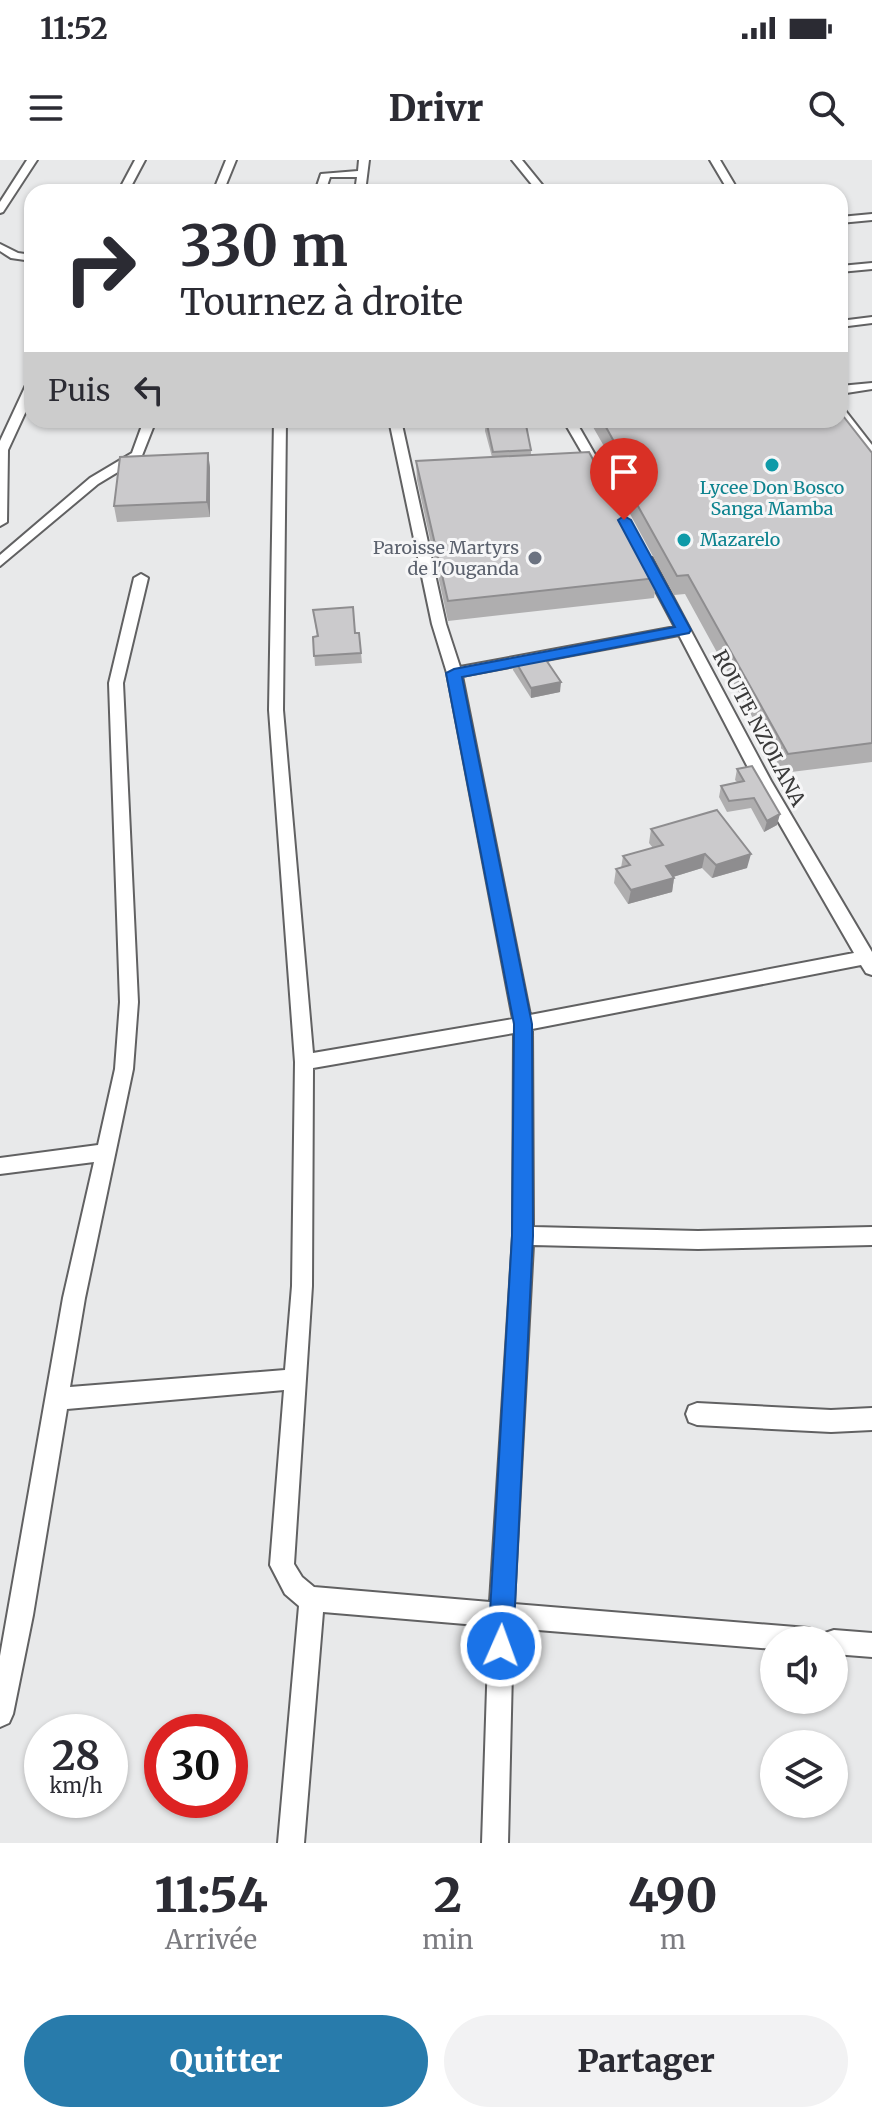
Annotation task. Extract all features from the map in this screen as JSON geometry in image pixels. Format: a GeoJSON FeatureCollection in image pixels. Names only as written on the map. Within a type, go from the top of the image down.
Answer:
{"type":"FeatureCollection","features":[{"type":"Feature","properties":{"kind":"street"},"geometry":{"type":"LineString","coordinates":[[0,210],[32,160]]}},
{"type":"Feature","properties":{"kind":"street"},"geometry":{"type":"LineString","coordinates":[[127,184],[140,160]]}},
{"type":"Feature","properties":{"kind":"street"},"geometry":{"type":"LineString","coordinates":[[221,184],[231,160]]}},
{"type":"Feature","properties":{"kind":"street"},"geometry":{"type":"LineString","coordinates":[[361,184],[364,160]]}},
{"type":"Feature","properties":{"kind":"street"},"geometry":{"type":"LineString","coordinates":[[517,160],[536,184]]}},
{"type":"Feature","properties":{"kind":"street"},"geometry":{"type":"LineString","coordinates":[[715,160],[729,184]]}},
{"type":"Feature","properties":{"kind":"street"},"geometry":{"type":"LineString","coordinates":[[322,184],[324,176],[329,174],[362,174]]}},
{"type":"Feature","properties":{"kind":"street"},"geometry":{"type":"LineString","coordinates":[[848,219],[872,217]]}},
{"type":"Feature","properties":{"kind":"street"},"geometry":{"type":"LineString","coordinates":[[0,247],[15,256],[24,257]]}},
{"type":"Feature","properties":{"kind":"street"},"geometry":{"type":"LineString","coordinates":[[848,268],[872,266]]}},
{"type":"Feature","properties":{"kind":"street"},"geometry":{"type":"LineString","coordinates":[[848,323],[872,320]]}},
{"type":"Feature","properties":{"kind":"street"},"geometry":{"type":"LineString","coordinates":[[848,389],[872,386]]}},
{"type":"Feature","properties":{"kind":"street"},"geometry":{"type":"LineString","coordinates":[[0,522],[2,450],[24,402]]}},
{"type":"Feature","properties":{"kind":"street"},"geometry":{"type":"LineString","coordinates":[[848,422],[872,453]]}},
{"type":"Feature","properties":{"kind":"street"},"geometry":{"type":"LineString","coordinates":[[0,562],[94,481],[137,455],[147,428]]}},
{"type":"Feature","properties":{"kind":"street"},"geometry":{"type":"LineString","coordinates":[[280,428],[276,710],[304,1062],[302,1286],[282,1565],[289,1583],[300,1594],[312,1599],[760,1636]]}},
{"type":"Feature","properties":{"kind":"street"},"geometry":{"type":"LineString","coordinates":[[398,428],[416,472],[439,624],[454,673],[523,1024],[523,1236],[501,1616],[495,1843]]}},
{"type":"Feature","properties":{"kind":"street"},"geometry":{"type":"LineString","coordinates":[[572,428],[587,465],[609,492]]}},
{"type":"Feature","properties":{"kind":"street","name":"ROUTE NZOLANA"},"geometry":{"type":"LineString","coordinates":[[639,547],[763,781],[869,963]]}},
{"type":"Feature","properties":{"kind":"street"},"geometry":{"type":"LineString","coordinates":[[0,1714],[21,1615],[74,1298],[124,1069],[129,1002],[116,683],[121,651],[141,578]]}},
{"type":"Feature","properties":{"kind":"street"},"geometry":{"type":"LineString","coordinates":[[454,673],[684,630]]}},
{"type":"Feature","properties":{"kind":"street"},"geometry":{"type":"LineString","coordinates":[[304,1062],[869,963]]}},
{"type":"Feature","properties":{"kind":"street"},"geometry":{"type":"LineString","coordinates":[[0,1166],[105,1152]]}},
{"type":"Feature","properties":{"kind":"street"},"geometry":{"type":"LineString","coordinates":[[523,1236],[674,1242],[872,1236]]}},
{"type":"Feature","properties":{"kind":"street"},"geometry":{"type":"LineString","coordinates":[[57,1399],[296,1379]]}},
{"type":"Feature","properties":{"kind":"street"},"geometry":{"type":"LineString","coordinates":[[697,1414],[831,1421],[872,1419]]}},
{"type":"Feature","properties":{"kind":"street"},"geometry":{"type":"LineString","coordinates":[[291,1843],[312,1599]]}},
{"type":"Feature","properties":{"kind":"street"},"geometry":{"type":"LineString","coordinates":[[848,1643],[872,1645]]}},
{"type":"Feature","properties":{"kind":"building"},"geometry":{"type":"Polygon","coordinates":[[[848,422],[872,453],[872,743],[788,754],[688,575],[677,576],[605,447],[617,447],[606,428],[848,428],[848,422]]]}},
{"type":"Feature","properties":{"kind":"building"},"geometry":{"type":"Polygon","coordinates":[[[488,428],[527,428],[531,450],[493,452],[488,428]]]}},
{"type":"Feature","properties":{"kind":"building","name":"Paroisse Martyrs de l'Ouganda"},"geometry":{"type":"Polygon","coordinates":[[[589,452],[657,578],[448,601],[416,461],[589,452]]]}},
{"type":"Feature","properties":{"kind":"building"},"geometry":{"type":"Polygon","coordinates":[[[208,453],[207,502],[114,506],[120,457],[208,453]]]}},
{"type":"Feature","properties":{"kind":"building"},"geometry":{"type":"Polygon","coordinates":[[[353,607],[355,633],[359,633],[361,653],[314,656],[313,637],[318,636],[313,610],[353,607]]]}},
{"type":"Feature","properties":{"kind":"building"},"geometry":{"type":"Polygon","coordinates":[[[542,654],[561,682],[531,688],[514,659],[542,654]]]}},
{"type":"Feature","properties":{"kind":"building"},"geometry":{"type":"Polygon","coordinates":[[[752,766],[780,814],[767,821],[754,798],[729,801],[721,786],[744,781],[737,769],[752,766]]]}},
{"type":"Feature","properties":{"kind":"building"},"geometry":{"type":"Polygon","coordinates":[[[717,810],[751,854],[716,865],[705,854],[666,866],[674,878],[631,890],[616,869],[630,865],[623,856],[663,845],[651,829],[717,810]]]}},
{"type":"Feature","properties":{"kind":"place","name":"Lycee Don Bosco Sanga Mamba"},"geometry":{"type":"Point","coordinates":[772,465]}},
{"type":"Feature","properties":{"kind":"place","name":"Mazarelo"},"geometry":{"type":"Point","coordinates":[684,540]}},
{"type":"Feature","properties":{"kind":"place","name":"Paroisse Martyrs de l'Ouganda"},"geometry":{"type":"Point","coordinates":[535,558]}},
{"type":"Feature","properties":{"kind":"route"},"geometry":{"type":"LineString","coordinates":[[501,1646],[523,1236],[523,1024],[454,673],[684,630],[624,520]]}}]}
